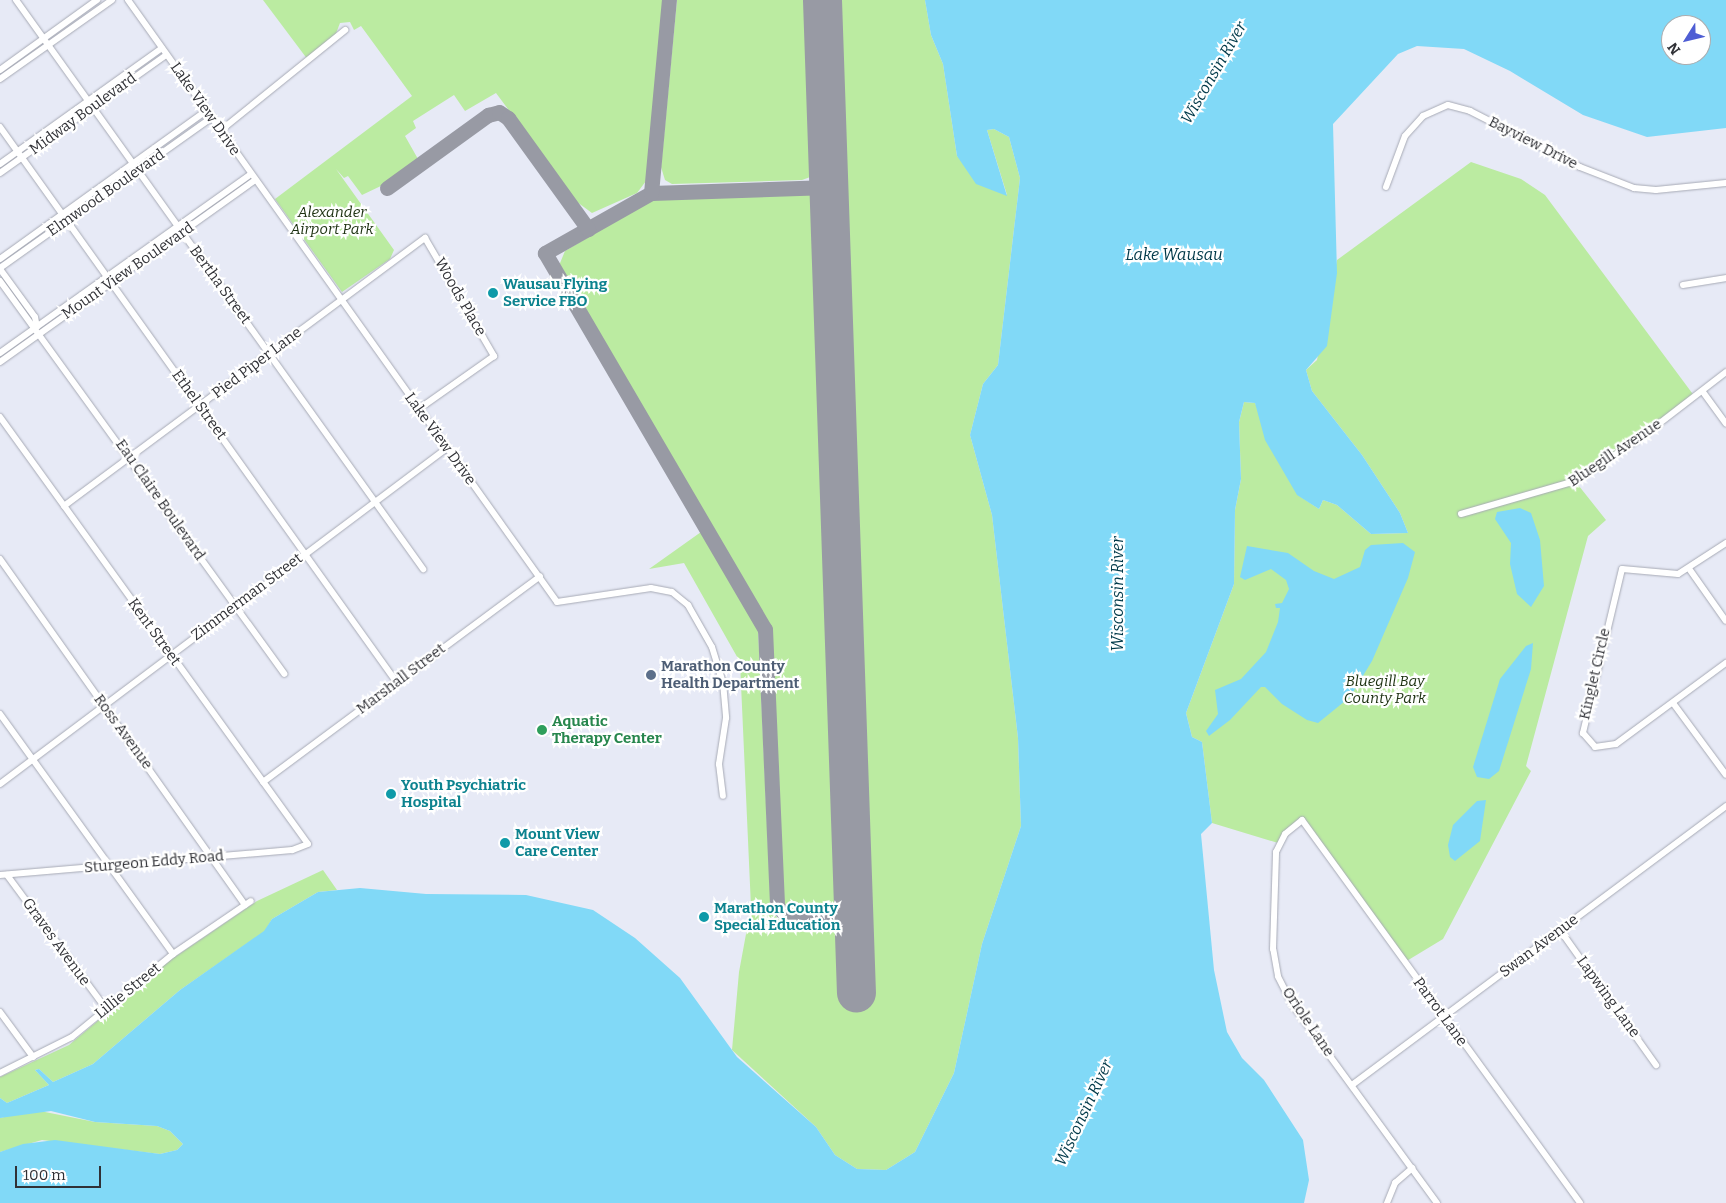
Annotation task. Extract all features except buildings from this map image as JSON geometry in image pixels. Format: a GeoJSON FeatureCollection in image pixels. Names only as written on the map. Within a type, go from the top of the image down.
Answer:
{"type":"FeatureCollection","features":[{"type":"Feature","properties":{"kind":"street","name":"Bertha Street"},"geometry":{"type":"LineString","coordinates":[[16,0],[423,569]]}},
{"type":"Feature","properties":{"kind":"street"},"geometry":{"type":"LineString","coordinates":[[0,70],[97,0]]}},
{"type":"Feature","properties":{"kind":"street"},"geometry":{"type":"LineString","coordinates":[[0,79],[112,0]]}},
{"type":"Feature","properties":{"kind":"street","name":"Lake View Drive"},"geometry":{"type":"LineString","coordinates":[[128,0],[557,602],[647,588],[669,591],[685,602],[712,647],[723,682],[726,718],[719,764],[723,796]]}},
{"type":"Feature","properties":{"kind":"street"},"geometry":{"type":"LineString","coordinates":[[220,131],[345,30]]}},
{"type":"Feature","properties":{"kind":"street","name":"Midway Boulevard"},"geometry":{"type":"LineString","coordinates":[[91,104],[162,48]]}},
{"type":"Feature","properties":{"kind":"street","name":"Midway Boulevard"},"geometry":{"type":"LineString","coordinates":[[0,173],[20,155],[91,104],[166,55]]}},
{"type":"Feature","properties":{"kind":"street","name":"Bayview Drive"},"geometry":{"type":"LineString","coordinates":[[1386,187],[1405,136],[1423,116],[1448,105],[1470,111],[1580,167],[1634,188],[1656,190],[1726,183]]}},
{"type":"Feature","properties":{"kind":"street","name":"Elmwood Boulevard"},"geometry":{"type":"LineString","coordinates":[[0,259],[206,111]]}},
{"type":"Feature","properties":{"kind":"street","name":"Elmwood Boulevard"},"geometry":{"type":"LineString","coordinates":[[0,268],[211,118]]}},
{"type":"Feature","properties":{"kind":"street","name":"Ethel Street"},"geometry":{"type":"LineString","coordinates":[[0,127],[397,683]]}},
{"type":"Feature","properties":{"kind":"street","name":"Midway Boulevard"},"geometry":{"type":"LineString","coordinates":[[0,164],[20,155]]}},
{"type":"Feature","properties":{"kind":"street","name":"Mount View Boulevard"},"geometry":{"type":"LineString","coordinates":[[0,362],[39,330],[253,177]]}},
{"type":"Feature","properties":{"kind":"street","name":"Pied Piper Lane"},"geometry":{"type":"LineString","coordinates":[[64,506],[425,238]]}},
{"type":"Feature","properties":{"kind":"street","name":"Woods Place"},"geometry":{"type":"LineString","coordinates":[[419,409],[494,356],[425,238]]}},
{"type":"Feature","properties":{"kind":"street","name":"Eau Claire Boulevard"},"geometry":{"type":"LineString","coordinates":[[0,268],[36,317],[39,330]]}},
{"type":"Feature","properties":{"kind":"street"},"geometry":{"type":"LineString","coordinates":[[1683,285],[1726,278]]}},
{"type":"Feature","properties":{"kind":"street","name":"Eau Claire Boulevard"},"geometry":{"type":"LineString","coordinates":[[0,281],[39,330],[284,674]]}},
{"type":"Feature","properties":{"kind":"street","name":"Mount View Boulevard"},"geometry":{"type":"LineString","coordinates":[[0,353],[39,330]]}},
{"type":"Feature","properties":{"kind":"street","name":"Bluegill Avenue"},"geometry":{"type":"LineString","coordinates":[[1461,514],[1575,481],[1703,392],[1726,372]]}},
{"type":"Feature","properties":{"kind":"street"},"geometry":{"type":"LineString","coordinates":[[1703,392],[1726,424]]}},
{"type":"Feature","properties":{"kind":"street","name":"Kent Street"},"geometry":{"type":"LineString","coordinates":[[0,417],[263,782],[307,847]]}},
{"type":"Feature","properties":{"kind":"street","name":"Zimmerman Street"},"geometry":{"type":"LineString","coordinates":[[0,784],[448,448]]}},
{"type":"Feature","properties":{"kind":"street","name":"Kinglet Circle"},"geometry":{"type":"LineString","coordinates":[[1726,543],[1690,570],[1669,575],[1622,569],[1583,733],[1595,747],[1605,748],[1673,703],[1726,663]]}},
{"type":"Feature","properties":{"kind":"street","name":"Ross Avenue"},"geometry":{"type":"LineString","coordinates":[[0,559],[212,857],[248,903]]}},
{"type":"Feature","properties":{"kind":"street"},"geometry":{"type":"LineString","coordinates":[[1690,570],[1726,621]]}},
{"type":"Feature","properties":{"kind":"street","name":"Marshall Street"},"geometry":{"type":"LineString","coordinates":[[263,782],[540,576]]}},
{"type":"Feature","properties":{"kind":"street"},"geometry":{"type":"LineString","coordinates":[[1673,703],[1726,775]]}},
{"type":"Feature","properties":{"kind":"street"},"geometry":{"type":"LineString","coordinates":[[0,714],[173,954]]}},
{"type":"Feature","properties":{"kind":"street","name":"Swan Avenue"},"geometry":{"type":"LineString","coordinates":[[1352,1085],[1726,806]]}},
{"type":"Feature","properties":{"kind":"street","name":"Parrot Lane"},"geometry":{"type":"LineString","coordinates":[[1302,820],[1580,1203]]}},
{"type":"Feature","properties":{"kind":"street","name":"Oriole Lane"},"geometry":{"type":"LineString","coordinates":[[1302,820],[1285,834],[1276,852],[1275,967],[1292,1004],[1437,1203]]}},
{"type":"Feature","properties":{"kind":"street","name":"Sturgeon Eddy Road"},"geometry":{"type":"LineString","coordinates":[[3,875],[307,847]]}},
{"type":"Feature","properties":{"kind":"street","name":"Graves Avenue"},"geometry":{"type":"LineString","coordinates":[[3,875],[106,1009]]}},
{"type":"Feature","properties":{"kind":"street","name":"Lillie Street"},"geometry":{"type":"LineString","coordinates":[[0,1073],[72,1037],[173,954],[248,903]]}},
{"type":"Feature","properties":{"kind":"street","name":"Lapwing Lane"},"geometry":{"type":"LineString","coordinates":[[1560,930],[1656,1064]]}},
{"type":"Feature","properties":{"kind":"street"},"geometry":{"type":"LineString","coordinates":[[0,1012],[33,1056]]}},
{"type":"Feature","properties":{"kind":"street"},"geometry":{"type":"LineString","coordinates":[[1387,1203],[1395,1183],[1412,1168]]}},
{"type":"Feature","properties":{"kind":"green space","name":"Alexander Airport Park"},"geometry":{"type":"Polygon","coordinates":[[[263,0],[664,0],[646,181],[637,193],[592,213],[577,202],[496,93],[465,111],[454,95],[413,121],[416,128],[405,136],[418,159],[385,184],[362,195],[348,176],[344,178],[336,169],[394,250],[390,259],[342,292],[275,199],[412,96],[361,26],[354,30],[350,22],[340,23],[335,36],[308,60],[263,0]]]}},
{"type":"Feature","properties":{"kind":"green space"},"geometry":{"type":"Polygon","coordinates":[[[677,0],[811,0],[817,170],[813,176],[802,180],[672,184],[665,180],[661,167],[677,0]]]}},
{"type":"Feature","properties":{"kind":"green space"},"geometry":{"type":"Polygon","coordinates":[[[837,0],[925,0],[931,35],[943,64],[957,156],[1007,195],[987,130],[994,129],[1009,137],[1020,178],[998,365],[983,384],[970,435],[992,515],[1018,738],[1021,826],[982,944],[954,1073],[915,1152],[886,1170],[857,1169],[835,1155],[816,1127],[732,1050],[739,972],[751,907],[740,662],[684,563],[649,569],[701,532],[758,629],[771,911],[785,926],[837,928],[843,939],[845,991],[870,990],[837,0]]]}},
{"type":"Feature","properties":{"kind":"green space","name":"Bluegill Bay County Park"},"geometry":{"type":"Polygon","coordinates":[[[1471,162],[1521,179],[1545,195],[1695,397],[1575,481],[1606,520],[1588,536],[1526,766],[1531,771],[1443,939],[1405,962],[1302,821],[1278,843],[1212,823],[1202,742],[1192,737],[1186,713],[1234,584],[1235,510],[1241,479],[1239,422],[1244,402],[1255,403],[1298,495],[1319,509],[1323,500],[1337,505],[1371,534],[1408,533],[1400,513],[1362,455],[1312,391],[1306,370],[1317,360],[1337,260],[1471,162]]]}},
{"type":"Feature","properties":{"kind":"green space"},"geometry":{"type":"Polygon","coordinates":[[[808,193],[818,203],[842,898],[839,908],[830,913],[794,914],[783,903],[771,627],[558,268],[565,251],[652,199],[808,193]]]}},
{"type":"Feature","properties":{"kind":"green space"},"geometry":{"type":"Polygon","coordinates":[[[323,870],[337,890],[318,892],[272,919],[265,931],[180,990],[93,1064],[53,1082],[39,1069],[35,1070],[49,1085],[7,1103],[0,1098],[0,1077],[69,1045],[169,961],[257,901],[323,870]]]}},
{"type":"Feature","properties":{"kind":"green space"},"geometry":{"type":"Polygon","coordinates":[[[35,1110],[95,1122],[157,1126],[170,1131],[183,1144],[177,1150],[160,1154],[42,1140],[0,1152],[0,1118],[35,1110]]]}},
{"type":"Feature","properties":{"kind":"water","name":"Lake Wausau"},"geometry":{"type":"Polygon","coordinates":[[[925,0],[1726,0],[1726,128],[1647,137],[1583,115],[1510,71],[1464,49],[1417,46],[1398,54],[1333,124],[1337,273],[1327,346],[1306,370],[1312,391],[1362,455],[1400,513],[1408,533],[1371,534],[1337,505],[1323,500],[1319,509],[1297,495],[1265,440],[1255,403],[1244,402],[1239,422],[1241,479],[1235,510],[1234,584],[1186,713],[1192,737],[1202,742],[1212,823],[1201,834],[1214,970],[1227,1032],[1242,1058],[1264,1080],[1303,1140],[1309,1180],[1304,1203],[0,1203],[0,1152],[23,1144],[55,1140],[160,1154],[177,1150],[183,1144],[170,1131],[157,1126],[95,1122],[51,1111],[0,1118],[0,1098],[7,1103],[49,1085],[35,1070],[39,1069],[53,1082],[93,1064],[180,990],[264,931],[272,919],[318,892],[360,888],[426,894],[526,895],[593,910],[635,938],[680,978],[737,1057],[816,1127],[835,1155],[857,1169],[886,1170],[915,1152],[954,1073],[982,944],[1021,826],[1018,738],[992,515],[970,435],[983,384],[998,365],[1020,178],[1009,137],[994,129],[987,130],[1007,196],[976,184],[957,156],[943,64],[931,35],[925,0]]]}},
{"type":"Feature","properties":{"kind":"water"},"geometry":{"type":"Polygon","coordinates":[[[1520,508],[1531,513],[1540,540],[1544,586],[1531,607],[1517,594],[1510,564],[1511,543],[1495,519],[1497,512],[1520,508]]]}},
{"type":"Feature","properties":{"kind":"water"},"geometry":{"type":"Polygon","coordinates":[[[1403,543],[1415,552],[1408,578],[1372,661],[1350,697],[1318,723],[1307,720],[1282,704],[1265,687],[1261,687],[1230,720],[1209,736],[1206,731],[1218,714],[1215,690],[1241,679],[1266,652],[1278,622],[1280,608],[1276,608],[1275,604],[1282,603],[1289,589],[1286,580],[1271,569],[1245,580],[1240,577],[1247,546],[1288,553],[1314,571],[1334,579],[1360,567],[1365,550],[1371,545],[1403,543]]]}},
{"type":"Feature","properties":{"kind":"water"},"geometry":{"type":"Polygon","coordinates":[[[1533,643],[1531,669],[1499,771],[1489,779],[1477,777],[1473,767],[1500,679],[1526,646],[1533,643]]]}},
{"type":"Feature","properties":{"kind":"water"},"geometry":{"type":"Polygon","coordinates":[[[1486,800],[1480,841],[1455,861],[1450,857],[1448,845],[1453,825],[1477,801],[1486,800]]]}},
{"type":"Feature","properties":{"kind":"taxiway"},"geometry":{"type":"LineString","coordinates":[[651,193],[669,0]]}},
{"type":"Feature","properties":{"kind":"taxiway"},"geometry":{"type":"LineString","coordinates":[[387,188],[488,115],[499,112],[508,118],[588,229]]}},
{"type":"Feature","properties":{"kind":"taxiway"},"geometry":{"type":"LineString","coordinates":[[829,187],[651,193],[545,253],[765,629],[777,907],[794,921],[855,917]]}},
{"type":"Feature","properties":{"kind":"runway"},"geometry":{"type":"LineString","coordinates":[[822,0],[856,992]]}},
{"type":"Feature","properties":{"kind":"place","name":"Wausau Flying Service FBO"},"geometry":{"type":"Point","coordinates":[493,293]}},
{"type":"Feature","properties":{"kind":"place","name":"Marathon County Health Department"},"geometry":{"type":"Point","coordinates":[651,675]}},
{"type":"Feature","properties":{"kind":"place","name":"Aquatic Therapy Center"},"geometry":{"type":"Point","coordinates":[542,730]}},
{"type":"Feature","properties":{"kind":"place","name":"Youth Psychiatric Hospital"},"geometry":{"type":"Point","coordinates":[391,794]}},
{"type":"Feature","properties":{"kind":"place","name":"Mount View Care Center"},"geometry":{"type":"Point","coordinates":[505,843]}},
{"type":"Feature","properties":{"kind":"place","name":"Marathon County Special Education"},"geometry":{"type":"Point","coordinates":[704,917]}},
{"type":"Feature","properties":{"kind":"water label","name":"Wisconsin River"},"geometry":{"type":"Point","coordinates":[1214,73]}},
{"type":"Feature","properties":{"kind":"water label","name":"Wisconsin River"},"geometry":{"type":"Point","coordinates":[1118,594]}},
{"type":"Feature","properties":{"kind":"water label","name":"Wisconsin River"},"geometry":{"type":"Point","coordinates":[1084,1113]}}]}
